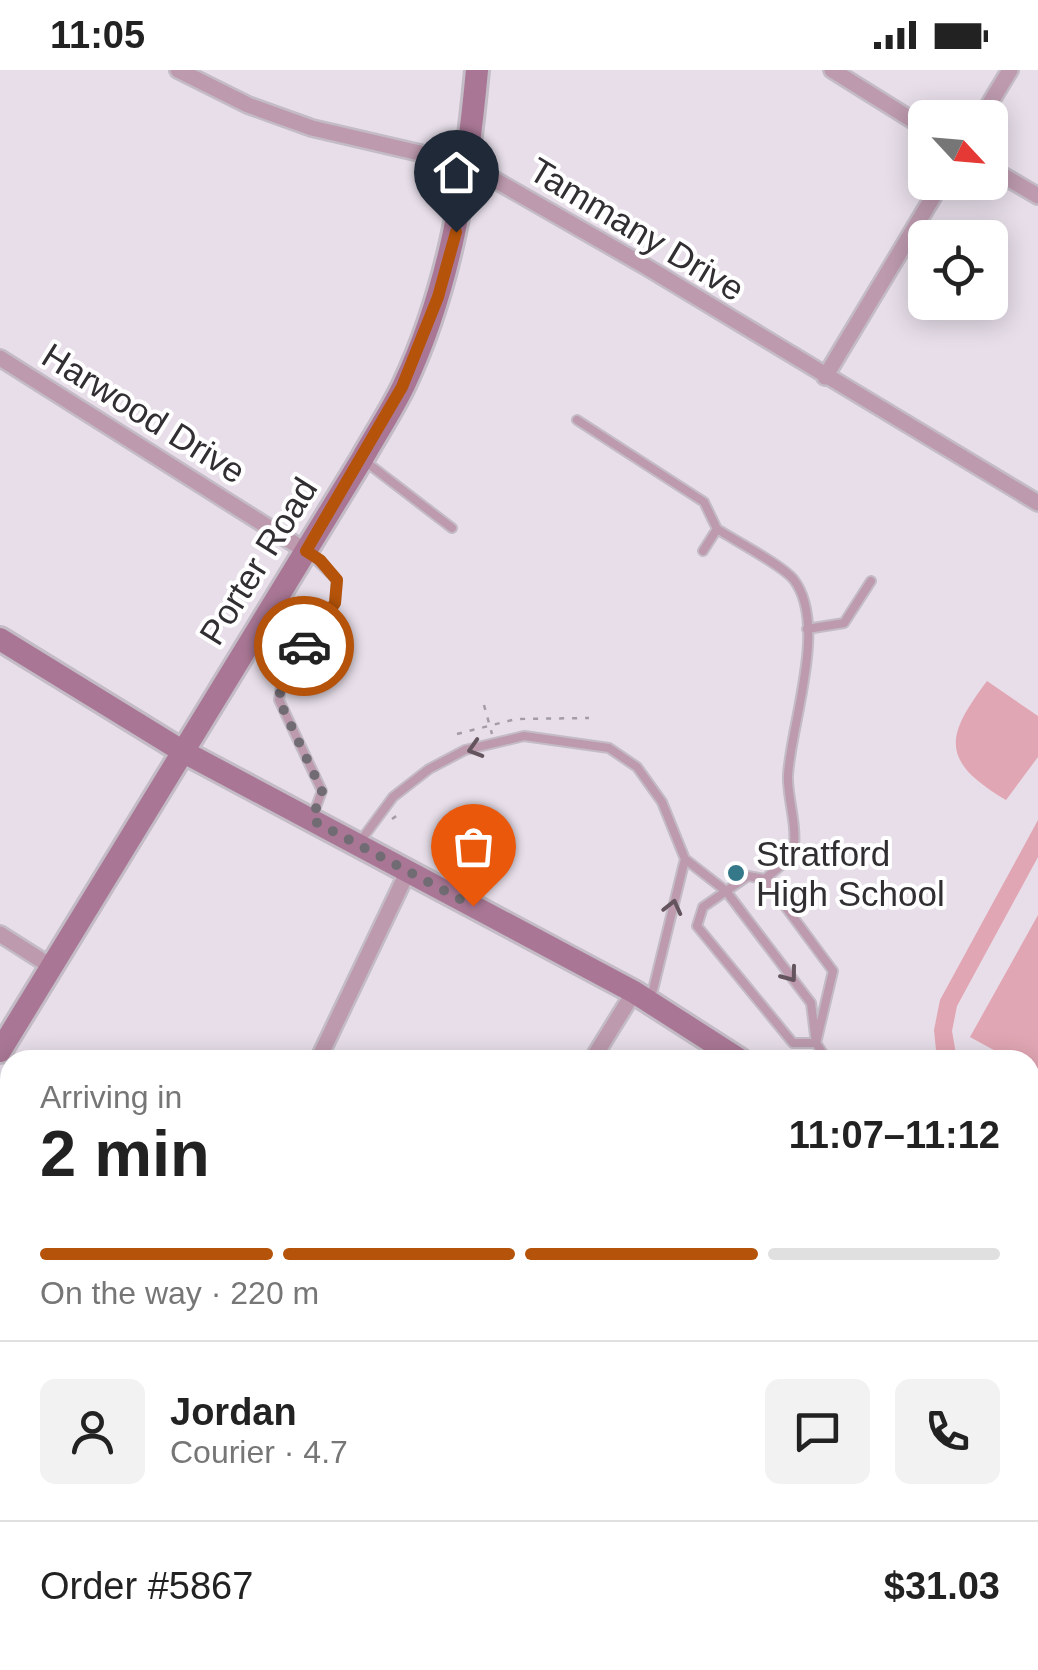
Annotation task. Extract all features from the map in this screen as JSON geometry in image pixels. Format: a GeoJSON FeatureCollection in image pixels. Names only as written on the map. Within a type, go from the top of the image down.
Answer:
{"type":"FeatureCollection","features":[{"type":"Feature","properties":{"kind":"street","name":"Tammany Drive"},"geometry":{"type":"LineString","coordinates":[[178,70],[248,105],[312,128],[467,164],[645,266],[1038,504]]}},
{"type":"Feature","properties":{"kind":"street","name":"Porter Road"},"geometry":{"type":"LineString","coordinates":[[1,1050],[362,459],[402,387],[438,297],[456,232],[477,70]]}},
{"type":"Feature","properties":{"kind":"street"},"geometry":{"type":"LineString","coordinates":[[832,70],[908,117]]}},
{"type":"Feature","properties":{"kind":"street"},"geometry":{"type":"LineString","coordinates":[[992,100],[1010,70]]}},
{"type":"Feature","properties":{"kind":"street"},"geometry":{"type":"LineString","coordinates":[[1008,178],[1038,196]]}},
{"type":"Feature","properties":{"kind":"street"},"geometry":{"type":"LineString","coordinates":[[826,378],[931,200]]}},
{"type":"Feature","properties":{"kind":"street","name":"Harwood Drive"},"geometry":{"type":"LineString","coordinates":[[0,358],[306,551]]}},
{"type":"Feature","properties":{"kind":"street"},"geometry":{"type":"LineString","coordinates":[[0,639],[182,751],[642,997],[724,1050]]}},
{"type":"Feature","properties":{"kind":"street"},"geometry":{"type":"LineString","coordinates":[[323,1050],[408,872]]}},
{"type":"Feature","properties":{"kind":"street"},"geometry":{"type":"LineString","coordinates":[[0,934],[52,966]]}},
{"type":"Feature","properties":{"kind":"street"},"geometry":{"type":"LineString","coordinates":[[600,1050],[642,997]]}},
{"type":"Feature","properties":{"kind":"lane"},"geometry":{"type":"LineString","coordinates":[[578,420],[704,502],[717,529],[794,578],[808,612],[803,700],[788,780],[794,846],[782,865],[764,879]]}},
{"type":"Feature","properties":{"kind":"lane"},"geometry":{"type":"LineString","coordinates":[[362,459],[452,528]]}},
{"type":"Feature","properties":{"kind":"lane"},"geometry":{"type":"LineString","coordinates":[[703,551],[717,529]]}},
{"type":"Feature","properties":{"kind":"lane"},"geometry":{"type":"LineString","coordinates":[[306,551],[337,580],[335,603],[282,678],[279,700],[322,791],[312,820]]}},
{"type":"Feature","properties":{"kind":"lane"},"geometry":{"type":"LineString","coordinates":[[807,629],[844,623],[871,581]]}},
{"type":"Feature","properties":{"kind":"lane"},"geometry":{"type":"LineString","coordinates":[[358,844],[393,796],[429,769],[465,750],[524,736],[610,748],[637,767],[662,802],[684,859],[726,891],[811,1003],[816,1042],[821,1050]]}},
{"type":"Feature","properties":{"kind":"lane"},"geometry":{"type":"LineString","coordinates":[[642,997],[684,859]]}},
{"type":"Feature","properties":{"kind":"lane"},"geometry":{"type":"LineString","coordinates":[[748,876],[764,879],[834,972],[816,1042],[792,1043],[698,926],[703,907],[748,876]]}},
{"type":"Feature","properties":{"kind":"path"},"geometry":{"type":"LineString","coordinates":[[484,705],[494,743]]}},
{"type":"Feature","properties":{"kind":"path"},"geometry":{"type":"LineString","coordinates":[[457,734],[516,719],[589,718]]}},
{"type":"Feature","properties":{"kind":"path"},"geometry":{"type":"LineString","coordinates":[[387,823],[402,812]]}},
{"type":"Feature","properties":{"kind":"shaded area"},"geometry":{"type":"Polygon","coordinates":[[[987,681],[1038,716],[1038,757],[1006,800],[969,773],[956,747],[963,718],[987,681]]]}},
{"type":"Feature","properties":{"kind":"shaded area"},"geometry":{"type":"Polygon","coordinates":[[[1038,820],[1038,857],[957,1006],[952,1031],[955,1050],[936,1050],[934,1030],[940,1000],[1038,820]]]}},
{"type":"Feature","properties":{"kind":"shaded area"},"geometry":{"type":"Polygon","coordinates":[[[1038,915],[1038,1050],[994,1050],[970,1037],[1038,915]]]}},
{"type":"Feature","properties":{"kind":"way so far"},"geometry":{"type":"LineString","coordinates":[[304,646],[282,678],[279,700],[322,791],[312,820],[473,906]]}},
{"type":"Feature","properties":{"kind":"place","name":"Stratford High School"},"geometry":{"type":"Point","coordinates":[736,873]}},
{"type":"Feature","properties":{"kind":"route"},"geometry":{"type":"LineString","coordinates":[[304,646],[335,603],[337,580],[306,551],[402,387],[438,297],[456,232]]}}]}
